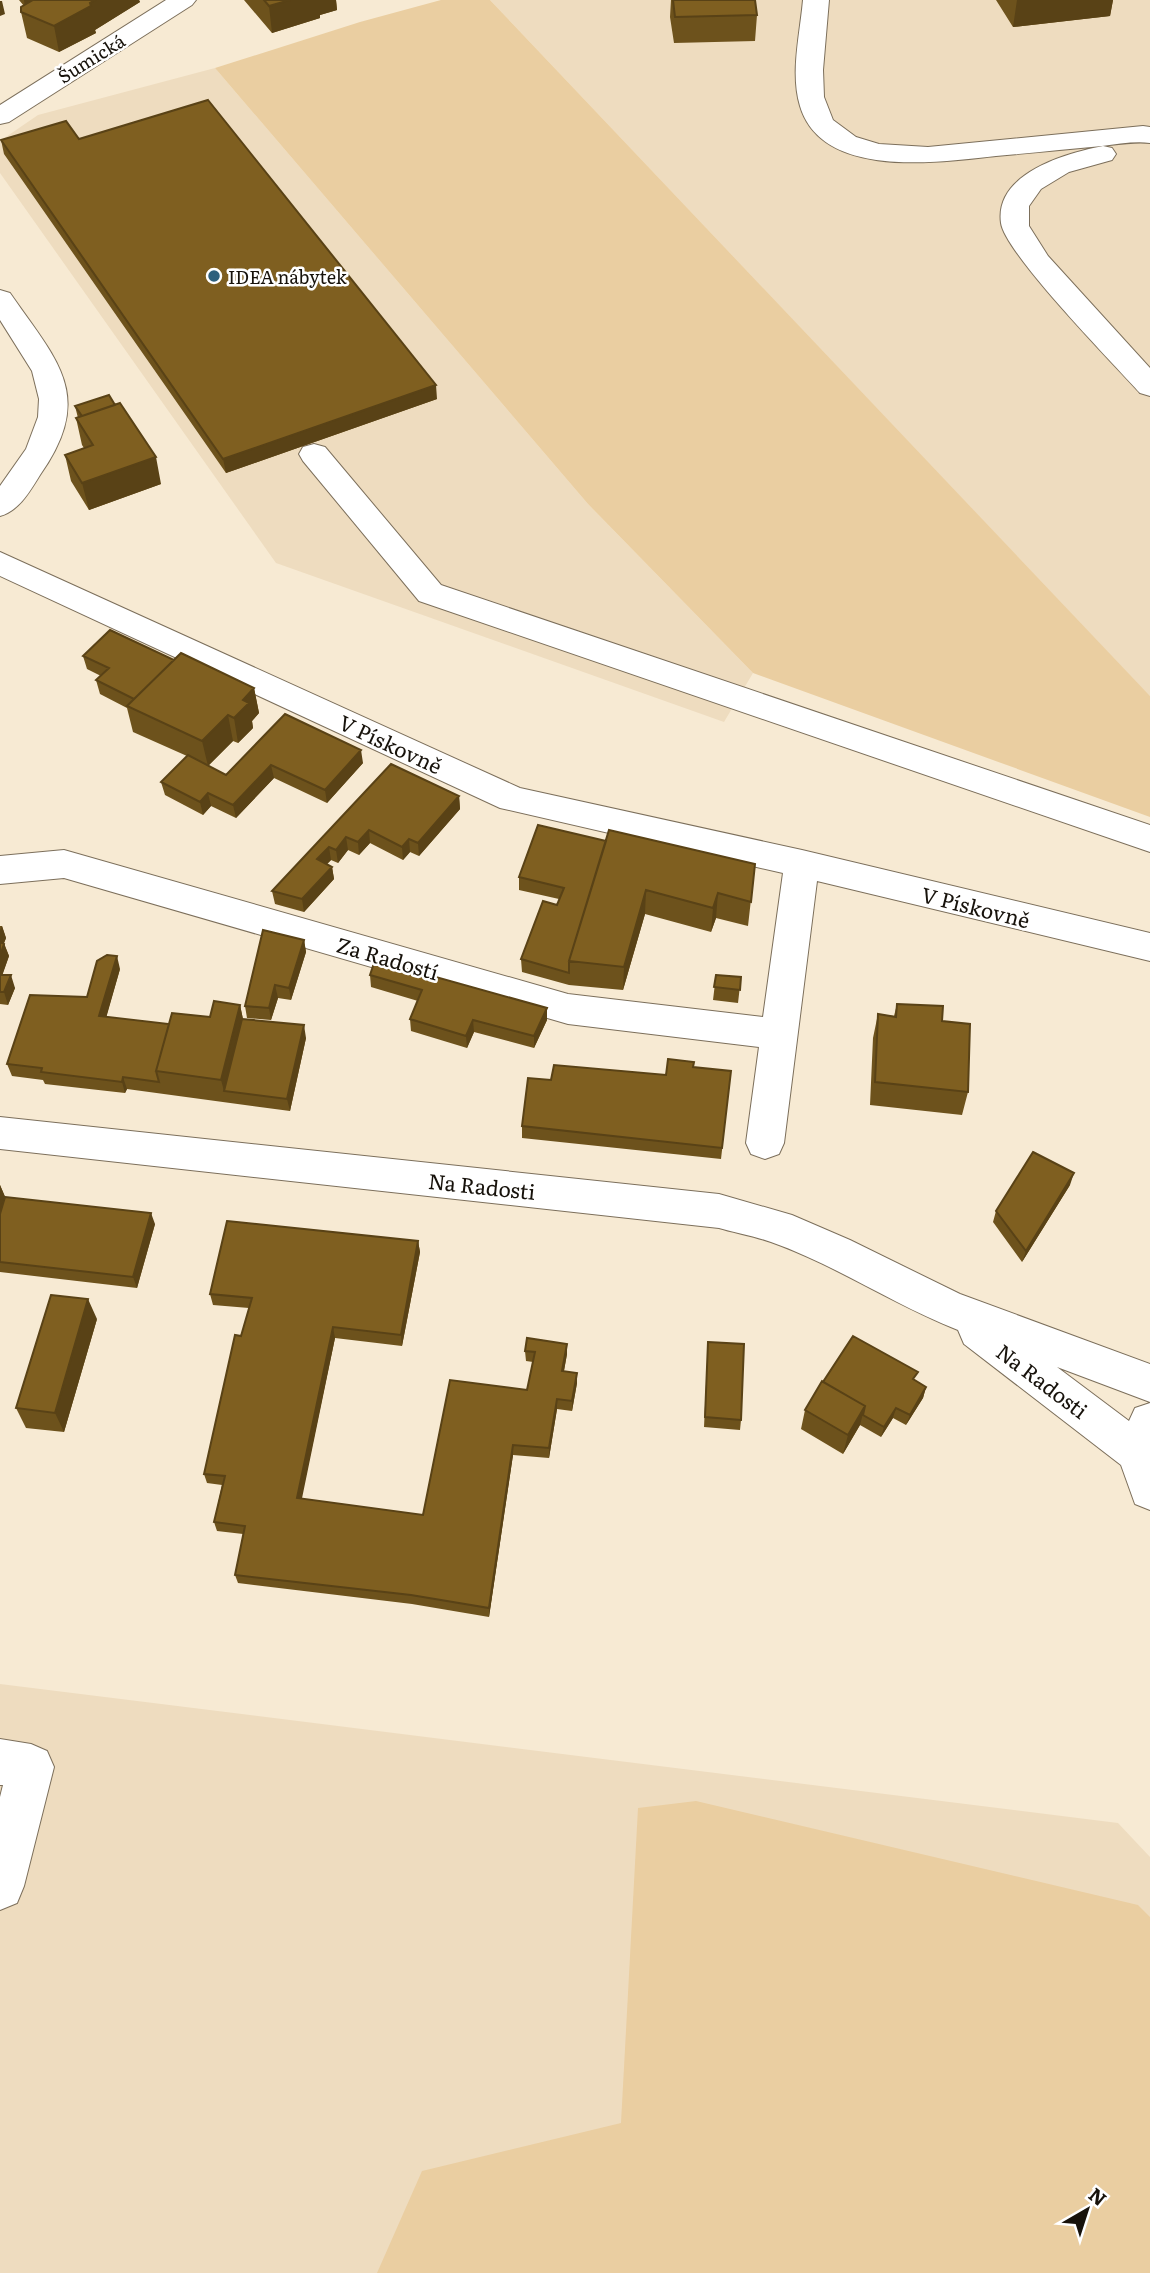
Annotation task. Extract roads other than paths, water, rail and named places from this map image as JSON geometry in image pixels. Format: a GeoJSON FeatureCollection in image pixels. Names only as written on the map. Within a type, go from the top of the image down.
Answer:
{"type":"FeatureCollection","features":[{"type":"Feature","properties":{"kind":"street","name":"Šumická"},"geometry":{"type":"LineString","coordinates":[[0,116],[183,0]]}},
{"type":"Feature","properties":{"kind":"street"},"geometry":{"type":"LineString","coordinates":[[816,0],[810,86],[814,110],[825,127],[845,141],[866,150],[896,156],[928,155],[1150,135]]}},
{"type":"Feature","properties":{"kind":"street"},"geometry":{"type":"LineString","coordinates":[[1150,148],[1099,154],[1068,162],[1045,174],[1026,188],[1015,203],[1014,221],[1023,242],[1038,262],[1150,386]]}},
{"type":"Feature","properties":{"kind":"street"},"geometry":{"type":"LineString","coordinates":[[0,299],[34,350],[50,381],[55,406],[45,442],[17,487],[0,506]]}},
{"type":"Feature","properties":{"kind":"street"},"geometry":{"type":"LineString","coordinates":[[314,454],[430,593],[1150,839]]}},
{"type":"Feature","properties":{"kind":"street","name":"V Pískovně"},"geometry":{"type":"LineString","coordinates":[[0,563],[512,799],[802,864],[1150,947]]}},
{"type":"Feature","properties":{"kind":"street","name":"Za Radostí"},"geometry":{"type":"LineString","coordinates":[[0,870],[65,864],[568,1009],[780,1034]]}},
{"type":"Feature","properties":{"kind":"street"},"geometry":{"type":"LineString","coordinates":[[765,1143],[802,864]]}},
{"type":"Feature","properties":{"kind":"street","name":"Na Radosti"},"geometry":{"type":"LineString","coordinates":[[0,1133],[719,1211],[790,1232],[946,1307],[1150,1383]]}},
{"type":"Feature","properties":{"kind":"street","name":"Na Radosti"},"geometry":{"type":"LineString","coordinates":[[946,1307],[1147,1455]]}},
{"type":"Feature","properties":{"kind":"street"},"geometry":{"type":"LineString","coordinates":[[0,1762],[32,1767],[0,1886]]}},
{"type":"Feature","properties":{"kind":"place","name":"IDEA nábytek"},"geometry":{"type":"Point","coordinates":[214,276]}}]}
